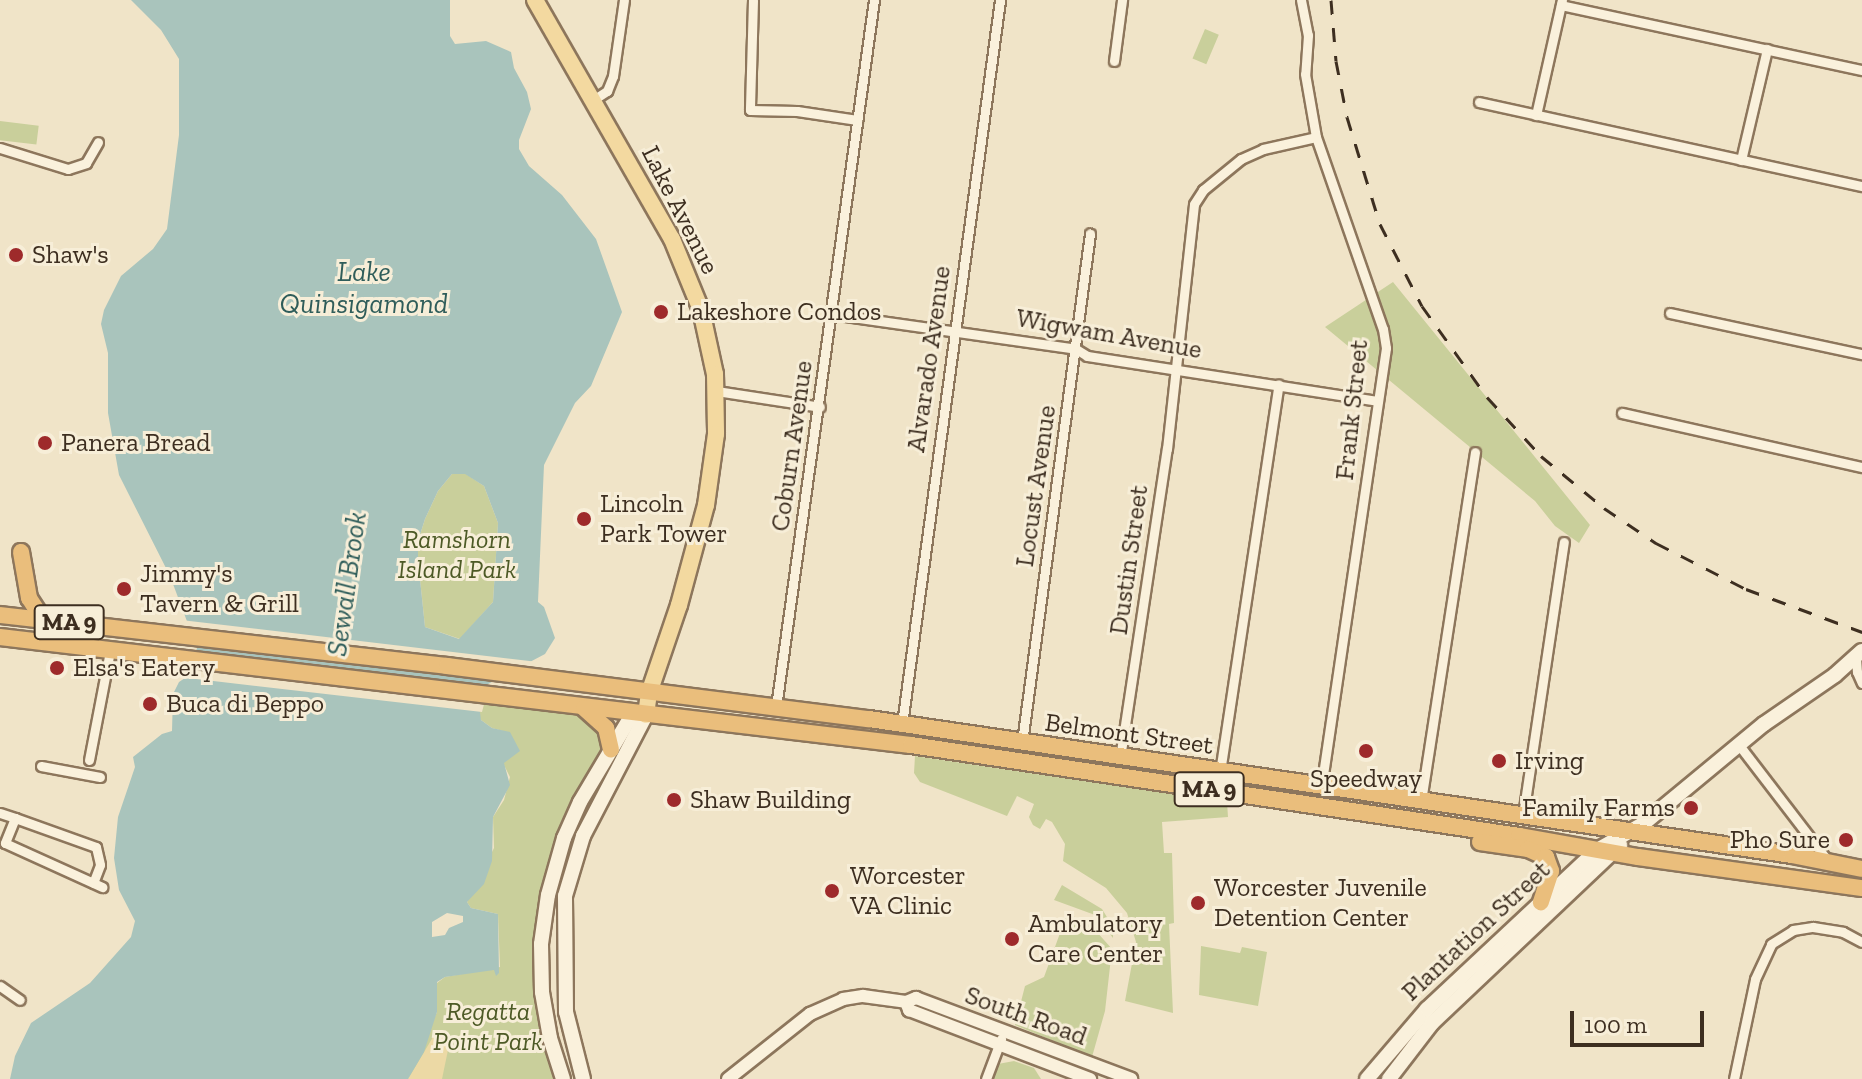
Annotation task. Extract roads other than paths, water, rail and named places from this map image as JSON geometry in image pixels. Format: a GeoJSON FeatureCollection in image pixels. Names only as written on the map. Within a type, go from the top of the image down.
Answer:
{"type":"FeatureCollection","features":[{"type":"Feature","properties":{"kind":"highway"},"geometry":{"type":"LineString","coordinates":[[21,552],[29,598],[42,618]]}},
{"type":"Feature","properties":{"kind":"highway","name":"MA 9"},"geometry":{"type":"LineString","coordinates":[[0,615],[42,618]]}},
{"type":"Feature","properties":{"kind":"highway","name":"Belmont Street"},"geometry":{"type":"LineString","coordinates":[[42,618],[902,724],[1857,864]]}},
{"type":"Feature","properties":{"kind":"highway","name":"MA 9"},"geometry":{"type":"LineString","coordinates":[[0,637],[583,707]]}},
{"type":"Feature","properties":{"kind":"highway","name":"Belmont Street"},"geometry":{"type":"LineString","coordinates":[[583,707],[926,747],[1614,853],[1857,884]]}},
{"type":"Feature","properties":{"kind":"highway"},"geometry":{"type":"LineString","coordinates":[[583,707],[606,728],[611,749]]}},
{"type":"Feature","properties":{"kind":"highway"},"geometry":{"type":"LineString","coordinates":[[1371,815],[1391,828],[1542,854],[1551,871],[1541,902]]}},
{"type":"Feature","properties":{"kind":"main road","name":"Lake Avenue"},"geometry":{"type":"LineString","coordinates":[[535,0],[685,266],[705,325],[716,391],[715,448],[706,505],[679,605],[640,714]]}},
{"type":"Feature","properties":{"kind":"main road","name":"Plantation Street"},"geometry":{"type":"LineString","coordinates":[[1367,1079],[1415,1022],[1597,850],[1629,832],[1859,654]]}},
{"type":"Feature","properties":{"kind":"main road"},"geometry":{"type":"LineString","coordinates":[[563,1079],[550,1038],[542,992],[545,910],[564,838],[611,749],[640,714]]}},
{"type":"Feature","properties":{"kind":"main road"},"geometry":{"type":"LineString","coordinates":[[583,1079],[566,1012],[565,896],[583,836],[640,714]]}},
{"type":"Feature","properties":{"kind":"main road","name":"Plantation Street"},"geometry":{"type":"LineString","coordinates":[[1389,1079],[1432,1023],[1614,853],[1629,832]]}},
{"type":"Feature","properties":{"kind":"street"},"geometry":{"type":"LineString","coordinates":[[593,100],[607,91],[613,76],[624,0]]}},
{"type":"Feature","properties":{"kind":"street"},"geometry":{"type":"LineString","coordinates":[[753,0],[750,110],[797,111],[857,120]]}},
{"type":"Feature","properties":{"kind":"street","name":"Coburn Avenue"},"geometry":{"type":"LineString","coordinates":[[776,707],[874,0]]}},
{"type":"Feature","properties":{"kind":"street","name":"Alvarado Avenue"},"geometry":{"type":"LineString","coordinates":[[902,724],[1000,0]]}},
{"type":"Feature","properties":{"kind":"street"},"geometry":{"type":"LineString","coordinates":[[1114,61],[1122,0]]}},
{"type":"Feature","properties":{"kind":"street","name":"Frank Street"},"geometry":{"type":"LineString","coordinates":[[1301,0],[1308,35],[1305,74],[1316,137],[1383,329],[1386,355],[1321,787]]}},
{"type":"Feature","properties":{"kind":"street"},"geometry":{"type":"LineString","coordinates":[[1536,115],[1562,2],[1862,70]]}},
{"type":"Feature","properties":{"kind":"street"},"geometry":{"type":"LineString","coordinates":[[1741,160],[1767,49]]}},
{"type":"Feature","properties":{"kind":"street"},"geometry":{"type":"LineString","coordinates":[[1479,102],[1862,186]]}},
{"type":"Feature","properties":{"kind":"street","name":"Dustin Street"},"geometry":{"type":"LineString","coordinates":[[1120,758],[1178,369],[1196,199],[1248,156],[1316,137]]}},
{"type":"Feature","properties":{"kind":"street"},"geometry":{"type":"LineString","coordinates":[[0,148],[68,169],[86,163],[98,142]]}},
{"type":"Feature","properties":{"kind":"street","name":"Locust Avenue"},"geometry":{"type":"LineString","coordinates":[[1022,743],[1090,234]]}},
{"type":"Feature","properties":{"kind":"street"},"geometry":{"type":"LineString","coordinates":[[1670,313],[1862,354]]}},
{"type":"Feature","properties":{"kind":"street","name":"Wigwam Avenue"},"geometry":{"type":"LineString","coordinates":[[831,314],[1076,349],[1087,356],[1378,401]]}},
{"type":"Feature","properties":{"kind":"street"},"geometry":{"type":"LineString","coordinates":[[1220,772],[1279,384]]}},
{"type":"Feature","properties":{"kind":"street"},"geometry":{"type":"LineString","coordinates":[[716,391],[820,407]]}},
{"type":"Feature","properties":{"kind":"street"},"geometry":{"type":"LineString","coordinates":[[1622,413],[1862,467]]}},
{"type":"Feature","properties":{"kind":"street"},"geometry":{"type":"LineString","coordinates":[[1421,801],[1475,452]]}},
{"type":"Feature","properties":{"kind":"street"},"geometry":{"type":"LineString","coordinates":[[1523,815],[1564,542]]}},
{"type":"Feature","properties":{"kind":"street"},"geometry":{"type":"LineString","coordinates":[[89,760],[115,651]]}},
{"type":"Feature","properties":{"kind":"street"},"geometry":{"type":"LineString","coordinates":[[1859,654],[1862,683]]}},
{"type":"Feature","properties":{"kind":"street"},"geometry":{"type":"LineString","coordinates":[[1739,745],[1828,861]]}},
{"type":"Feature","properties":{"kind":"street"},"geometry":{"type":"LineString","coordinates":[[41,766],[100,777]]}},
{"type":"Feature","properties":{"kind":"street"},"geometry":{"type":"LineString","coordinates":[[0,813],[15,818],[96,847],[100,865],[98,885],[5,843],[15,818]]}},
{"type":"Feature","properties":{"kind":"street"},"geometry":{"type":"LineString","coordinates":[[1734,1079],[1755,979],[1771,944],[1793,930],[1813,927],[1843,932],[1862,942]]}},
{"type":"Feature","properties":{"kind":"street"},"geometry":{"type":"LineString","coordinates":[[0,986],[20,1000]]}},
{"type":"Feature","properties":{"kind":"street","name":"South Road"},"geometry":{"type":"LineString","coordinates":[[728,1079],[810,1014],[831,1003],[863,996],[906,1002],[916,998],[1001,1038],[1095,1075],[1131,1079]]}},
{"type":"Feature","properties":{"kind":"street"},"geometry":{"type":"LineString","coordinates":[[986,1079],[1001,1038]]}},
{"type":"Feature","properties":{"kind":"water","name":"Lake Quinsigamond"},"geometry":{"type":"Polygon","coordinates":[[[131,0],[450,0],[450,36],[455,44],[486,41],[511,52],[514,68],[527,92],[531,109],[519,140],[519,149],[529,166],[562,195],[596,239],[622,312],[591,386],[575,403],[544,465],[538,602],[544,607],[555,638],[545,654],[488,684],[479,705],[481,720],[492,728],[510,732],[520,751],[504,763],[510,785],[493,817],[492,861],[484,884],[467,902],[471,908],[498,914],[499,973],[496,976],[494,970],[445,977],[437,982],[437,1012],[424,1052],[408,1079],[10,1079],[15,1056],[31,1023],[90,983],[131,937],[135,921],[119,890],[114,858],[118,817],[135,767],[133,757],[162,734],[172,731],[173,694],[179,682],[188,676],[197,648],[170,576],[119,475],[108,413],[108,353],[101,324],[104,310],[121,276],[153,249],[167,229],[179,135],[179,59],[161,30],[131,0]],[[452,474],[438,491],[425,519],[418,541],[418,560],[425,627],[459,639],[493,602],[498,523],[484,486],[465,474],[452,474]],[[447,913],[432,922],[432,937],[445,935],[449,928],[463,922],[463,916],[447,913]]]}},
{"type":"Feature","properties":{"kind":"railway"},"geometry":{"type":"LineString","coordinates":[[1331,0],[1336,61],[1347,117],[1380,224],[1422,306],[1487,397],[1541,456],[1604,508],[1656,543],[1746,589],[1862,632]]}},
{"type":"Feature","properties":{"kind":"place","name":"Shaw's"},"geometry":{"type":"Point","coordinates":[16,255]}},
{"type":"Feature","properties":{"kind":"place","name":"Lakeshore Condos"},"geometry":{"type":"Point","coordinates":[661,312]}},
{"type":"Feature","properties":{"kind":"place","name":"Panera Bread"},"geometry":{"type":"Point","coordinates":[45,443]}},
{"type":"Feature","properties":{"kind":"place","name":"Lincoln Park Tower"},"geometry":{"type":"Point","coordinates":[584,519]}},
{"type":"Feature","properties":{"kind":"place","name":"Jimmy's Tavern & Grill"},"geometry":{"type":"Point","coordinates":[124,589]}},
{"type":"Feature","properties":{"kind":"place","name":"Elsa's Eatery"},"geometry":{"type":"Point","coordinates":[57,668]}},
{"type":"Feature","properties":{"kind":"place","name":"Buca di Beppo"},"geometry":{"type":"Point","coordinates":[150,704]}},
{"type":"Feature","properties":{"kind":"place","name":"Speedway"},"geometry":{"type":"Point","coordinates":[1366,751]}},
{"type":"Feature","properties":{"kind":"place","name":"Irving"},"geometry":{"type":"Point","coordinates":[1499,761]}},
{"type":"Feature","properties":{"kind":"place","name":"Shaw Building"},"geometry":{"type":"Point","coordinates":[674,800]}},
{"type":"Feature","properties":{"kind":"place","name":"Family Farms"},"geometry":{"type":"Point","coordinates":[1691,808]}},
{"type":"Feature","properties":{"kind":"place","name":"Pho Sure"},"geometry":{"type":"Point","coordinates":[1846,840]}},
{"type":"Feature","properties":{"kind":"place","name":"Worcester VA Clinic"},"geometry":{"type":"Point","coordinates":[832,891]}},
{"type":"Feature","properties":{"kind":"place","name":"Worcester Juvenile Detention Center"},"geometry":{"type":"Point","coordinates":[1198,903]}},
{"type":"Feature","properties":{"kind":"place","name":"Ambulatory Care Center"},"geometry":{"type":"Point","coordinates":[1012,939]}},
{"type":"Feature","properties":{"kind":"park label","name":"Ramshorn Island Park"},"geometry":{"type":"Point","coordinates":[457,555]}},
{"type":"Feature","properties":{"kind":"park label","name":"Regatta Point Park"},"geometry":{"type":"Point","coordinates":[488,1027]}},
{"type":"Feature","properties":{"kind":"water label","name":"Sewall Brook"},"geometry":{"type":"Point","coordinates":[347,584]}}]}
